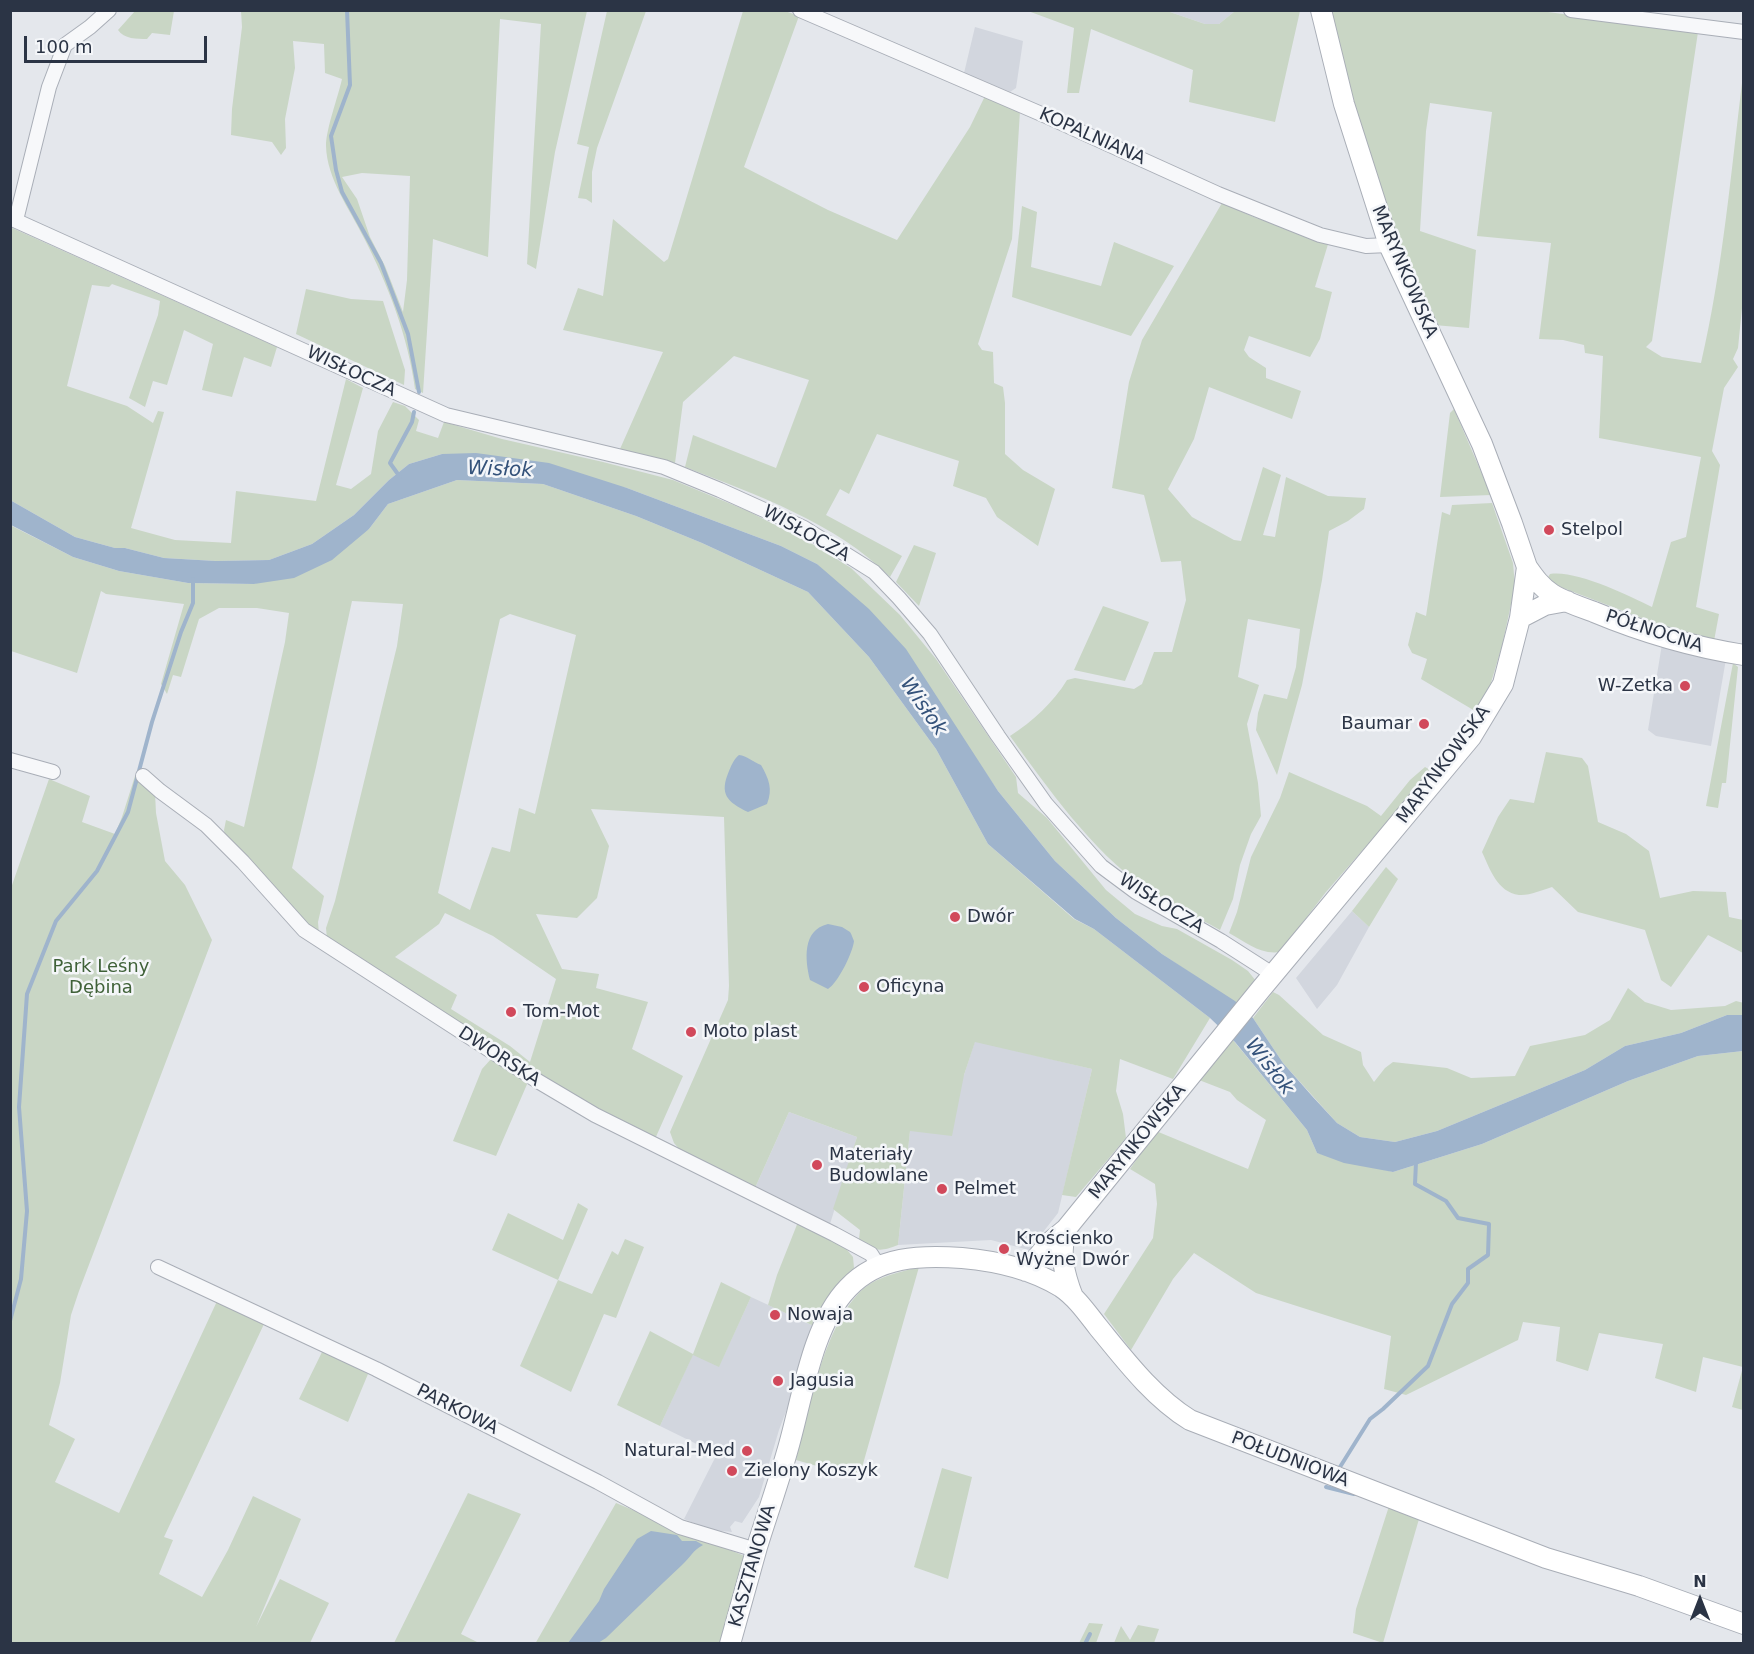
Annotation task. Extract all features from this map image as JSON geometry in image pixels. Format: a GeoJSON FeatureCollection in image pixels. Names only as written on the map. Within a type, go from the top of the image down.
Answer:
{"type":"FeatureCollection","features":[{"type":"Feature","properties":{"kind":"street"},"geometry":{"type":"LineString","coordinates":[[13,219],[49,87],[65,45],[109,10]]}},
{"type":"Feature","properties":{"kind":"street","name":"KOPALNIANA"},"geometry":{"type":"LineString","coordinates":[[800,10],[1038,112],[1218,194],[1320,235],[1366,246],[1389,245]]}},
{"type":"Feature","properties":{"kind":"street","name":"MARYNKOWSKA"},"geometry":{"type":"LineString","coordinates":[[1030,1273],[1049,1243],[1064,1236],[1202,1061],[1471,737],[1503,684],[1520,618],[1527,567],[1482,444],[1389,245],[1344,104],[1321,10]]}},
{"type":"Feature","properties":{"kind":"street"},"geometry":{"type":"LineString","coordinates":[[1571,10],[1743,32]]}},
{"type":"Feature","properties":{"kind":"street","name":"WISŁOCZA"},"geometry":{"type":"LineString","coordinates":[[13,219],[446,415],[664,467],[804,528],[874,572],[930,634],[1046,804],[1101,866],[1136,892],[1221,941],[1267,982]]}},
{"type":"Feature","properties":{"kind":"street","name":"PÓŁNOCNA"},"geometry":{"type":"LineString","coordinates":[[1527,567],[1539,583],[1552,594],[1567,602],[1658,635],[1713,651],[1743,656]]}},
{"type":"Feature","properties":{"kind":"street"},"geometry":{"type":"LineString","coordinates":[[1520,618],[1545,604],[1567,602]]}},
{"type":"Feature","properties":{"kind":"street"},"geometry":{"type":"LineString","coordinates":[[10,760],[53,772]]}},
{"type":"Feature","properties":{"kind":"street","name":"DWORSKA"},"geometry":{"type":"LineString","coordinates":[[143,776],[206,825],[243,862],[304,930],[546,1086],[595,1115],[834,1234],[871,1254],[878,1265]]}},
{"type":"Feature","properties":{"kind":"street"},"geometry":{"type":"LineString","coordinates":[[1064,1236],[1066,1278],[1073,1297]]}},
{"type":"Feature","properties":{"kind":"street","name":"POŁUDNIOWA"},"geometry":{"type":"LineString","coordinates":[[878,1265],[933,1256],[988,1261],[1050,1281],[1073,1297],[1168,1407],[1190,1420],[1546,1558],[1639,1586],[1743,1624]]}},
{"type":"Feature","properties":{"kind":"street","name":"KASZTANOWA"},"geometry":{"type":"LineString","coordinates":[[730,1644],[756,1550],[788,1452],[813,1352],[827,1317],[848,1288],[878,1265]]}},
{"type":"Feature","properties":{"kind":"street","name":"PARKOWA"},"geometry":{"type":"LineString","coordinates":[[158,1267],[376,1370],[598,1482],[680,1527],[756,1550]]}},
{"type":"Feature","properties":{"kind":"shaded area"},"geometry":{"type":"Polygon","coordinates":[[[1167,11],[1235,11],[1219,24],[1205,24],[1167,11]]]}},
{"type":"Feature","properties":{"kind":"shaded area"},"geometry":{"type":"Polygon","coordinates":[[[975,27],[1023,41],[1016,88],[1010,92],[964,73],[975,27]]]}},
{"type":"Feature","properties":{"kind":"shaded area"},"geometry":{"type":"Polygon","coordinates":[[[1662,644],[1726,659],[1711,746],[1656,736],[1648,730],[1662,644]]]}},
{"type":"Feature","properties":{"kind":"shaded area"},"geometry":{"type":"Polygon","coordinates":[[[1352,911],[1369,927],[1337,985],[1317,1009],[1296,978],[1352,911]]]}},
{"type":"Feature","properties":{"kind":"shaded area"},"geometry":{"type":"Polygon","coordinates":[[[975,1041],[1092,1069],[1058,1213],[1029,1250],[991,1240],[898,1245],[910,1131],[964,1075],[975,1041]]]}},
{"type":"Feature","properties":{"kind":"shaded area"},"geometry":{"type":"Polygon","coordinates":[[[789,1112],[857,1137],[830,1224],[755,1188],[789,1112]]]}},
{"type":"Feature","properties":{"kind":"shaded area"},"geometry":{"type":"Polygon","coordinates":[[[751,1297],[816,1327],[779,1430],[759,1497],[742,1523],[735,1521],[730,1527],[732,1532],[711,1530],[684,1519],[717,1454],[660,1426],[693,1354],[719,1366],[751,1297]]]}},
{"type":"Feature","properties":{"kind":"green space"},"geometry":{"type":"Polygon","coordinates":[[[1533,10],[1698,32],[1652,341],[1646,347],[1662,357],[1701,363],[1721,256],[1743,75],[1744,288],[1738,348],[1733,359],[1738,367],[1724,388],[1712,451],[1720,465],[1696,607],[1719,614],[1714,641],[1686,635],[1563,588],[1547,579],[1550,574],[1574,576],[1602,584],[1652,607],[1671,542],[1686,537],[1701,457],[1599,438],[1603,356],[1585,353],[1584,345],[1563,340],[1539,339],[1551,243],[1477,236],[1492,112],[1430,103],[1426,131],[1420,231],[1476,250],[1469,328],[1434,325],[1374,180],[1328,11],[1533,10]]]}},
{"type":"Feature","properties":{"kind":"green space"},"geometry":{"type":"Polygon","coordinates":[[[135,11],[174,11],[170,35],[152,33],[147,39],[131,38],[121,33],[118,30],[135,11]]]}},
{"type":"Feature","properties":{"kind":"green space"},"geometry":{"type":"Polygon","coordinates":[[[241,11],[587,11],[555,152],[536,269],[527,264],[541,24],[500,19],[488,257],[433,239],[423,393],[415,389],[402,330],[389,292],[330,170],[326,146],[342,79],[325,73],[324,44],[293,41],[295,68],[285,119],[286,148],[281,155],[272,142],[231,135],[242,27],[241,11]],[[362,173],[342,177],[357,199],[370,237],[385,266],[403,312],[407,280],[410,176],[362,173]]]}},
{"type":"Feature","properties":{"kind":"green space"},"geometry":{"type":"Polygon","coordinates":[[[607,11],[646,11],[597,148],[592,172],[592,203],[578,198],[589,147],[577,144],[607,11]]]}},
{"type":"Feature","properties":{"kind":"green space"},"geometry":{"type":"Polygon","coordinates":[[[743,11],[785,11],[799,16],[744,167],[828,210],[897,240],[970,127],[985,96],[1020,111],[1012,239],[978,344],[982,350],[993,352],[994,383],[1003,387],[1005,454],[1023,470],[1055,489],[1038,546],[997,517],[986,498],[953,486],[959,461],[877,434],[849,494],[840,489],[826,515],[902,556],[890,577],[868,558],[820,525],[767,500],[685,467],[693,435],[776,468],[809,380],[734,356],[683,402],[675,463],[620,449],[663,352],[563,330],[578,288],[603,296],[613,219],[664,262],[668,259],[743,11]]]}},
{"type":"Feature","properties":{"kind":"green space"},"geometry":{"type":"Polygon","coordinates":[[[1028,11],[1167,11],[1205,24],[1219,24],[1235,11],[1300,11],[1275,122],[1189,102],[1193,70],[1091,29],[1079,93],[1067,93],[1074,28],[1028,11]]]}},
{"type":"Feature","properties":{"kind":"green space"},"geometry":{"type":"Polygon","coordinates":[[[1222,203],[1256,218],[1329,241],[1315,287],[1332,292],[1320,339],[1310,357],[1249,336],[1244,350],[1249,357],[1266,368],[1266,378],[1301,391],[1292,419],[1209,387],[1194,439],[1168,489],[1192,517],[1234,540],[1241,541],[1263,467],[1281,475],[1263,535],[1275,537],[1286,477],[1328,496],[1366,498],[1364,509],[1329,531],[1302,685],[1277,775],[1256,730],[1258,713],[1264,694],[1287,699],[1296,667],[1300,629],[1248,619],[1238,677],[1259,685],[1247,724],[1258,783],[1261,816],[1251,834],[1240,865],[1233,899],[1220,930],[1144,887],[1106,855],[1071,817],[1010,736],[1042,711],[1067,680],[1075,678],[1134,689],[1142,684],[1154,652],[1172,652],[1186,600],[1181,561],[1161,562],[1144,495],[1112,488],[1129,382],[1142,340],[1222,203]]]}},
{"type":"Feature","properties":{"kind":"green space"},"geometry":{"type":"Polygon","coordinates":[[[1022,206],[1037,212],[1031,267],[1101,286],[1114,242],[1174,266],[1131,336],[1012,297],[1022,206]]]}},
{"type":"Feature","properties":{"kind":"green space"},"geometry":{"type":"Polygon","coordinates":[[[10,227],[277,347],[271,367],[244,357],[232,397],[202,390],[213,344],[184,330],[167,385],[153,381],[145,407],[129,398],[158,315],[160,301],[112,284],[109,287],[92,285],[67,386],[127,406],[153,423],[158,411],[164,412],[131,528],[175,540],[231,543],[236,491],[316,501],[346,379],[363,388],[336,485],[351,489],[371,474],[378,431],[393,402],[405,406],[419,420],[416,431],[438,438],[444,422],[502,439],[673,480],[748,511],[814,545],[851,568],[900,615],[936,659],[1016,777],[1018,793],[1047,818],[1106,890],[1135,914],[1162,926],[1177,929],[1232,960],[1248,971],[1256,981],[1238,1005],[1162,954],[1116,918],[1055,861],[998,791],[961,737],[817,564],[781,546],[627,488],[442,454],[409,464],[389,480],[354,515],[312,544],[269,560],[216,561],[164,558],[125,548],[115,548],[75,537],[10,500],[10,227]]]}},
{"type":"Feature","properties":{"kind":"green space"},"geometry":{"type":"Polygon","coordinates":[[[306,289],[351,299],[383,301],[405,370],[404,385],[296,334],[306,289]]]}},
{"type":"Feature","properties":{"kind":"green space"},"geometry":{"type":"Polygon","coordinates":[[[1454,409],[1491,495],[1440,497],[1450,413],[1454,409]]]}},
{"type":"Feature","properties":{"kind":"green space"},"geometry":{"type":"Polygon","coordinates":[[[457,480],[543,484],[636,516],[702,543],[808,592],[869,657],[936,749],[988,844],[1074,919],[1094,929],[1210,1018],[1173,1079],[1120,1059],[1116,1091],[1123,1114],[1126,1138],[1076,1197],[1062,1195],[1092,1069],[975,1042],[964,1075],[952,1136],[910,1131],[898,1245],[882,1250],[869,1246],[859,1239],[860,1230],[833,1209],[857,1137],[789,1112],[755,1188],[680,1150],[674,1143],[670,1132],[728,1000],[724,817],[591,809],[609,846],[597,898],[577,918],[536,914],[562,969],[599,974],[596,988],[648,1002],[632,1049],[683,1076],[655,1139],[606,1116],[562,1087],[528,1069],[327,939],[326,928],[335,901],[397,646],[403,604],[352,601],[292,868],[324,896],[318,922],[319,934],[315,933],[225,837],[224,830],[226,820],[244,827],[285,642],[289,613],[257,608],[219,608],[199,619],[181,677],[173,675],[167,694],[161,684],[184,604],[106,594],[101,591],[77,673],[11,651],[10,525],[73,557],[119,571],[188,583],[254,584],[369,529],[388,504],[457,480]],[[510,614],[500,619],[438,893],[470,910],[492,847],[510,852],[519,808],[535,814],[576,635],[510,614]],[[445,913],[439,924],[395,957],[457,995],[451,1009],[510,1046],[530,1062],[556,979],[493,936],[445,913]]]}},
{"type":"Feature","properties":{"kind":"green space"},"geometry":{"type":"Polygon","coordinates":[[[1492,503],[1513,563],[1515,586],[1502,646],[1490,686],[1475,711],[1421,679],[1427,659],[1412,653],[1408,645],[1416,612],[1426,616],[1442,512],[1450,515],[1452,505],[1492,503]]]}},
{"type":"Feature","properties":{"kind":"green space"},"geometry":{"type":"Polygon","coordinates":[[[914,545],[936,553],[919,606],[896,582],[914,545]]]}},
{"type":"Feature","properties":{"kind":"green space"},"geometry":{"type":"Polygon","coordinates":[[[1103,606],[1149,622],[1125,681],[1074,670],[1103,606]]]}},
{"type":"Feature","properties":{"kind":"green space"},"geometry":{"type":"Polygon","coordinates":[[[1733,663],[1738,667],[1726,783],[1722,783],[1718,808],[1706,806],[1733,663]]]}},
{"type":"Feature","properties":{"kind":"green space"},"geometry":{"type":"Polygon","coordinates":[[[1546,752],[1582,758],[1588,766],[1598,822],[1626,834],[1649,851],[1660,898],[1693,891],[1726,892],[1729,917],[1743,920],[1743,953],[1708,935],[1671,987],[1661,980],[1645,930],[1578,912],[1552,887],[1531,894],[1519,895],[1511,893],[1500,885],[1482,852],[1498,817],[1510,799],[1534,803],[1546,752]]]}},
{"type":"Feature","properties":{"kind":"green space"},"geometry":{"type":"Polygon","coordinates":[[[1425,767],[1432,771],[1326,892],[1280,952],[1260,950],[1229,933],[1237,912],[1251,857],[1280,798],[1289,772],[1367,806],[1381,816],[1410,780],[1425,767]]]}},
{"type":"Feature","properties":{"kind":"green space","name":"Park Leśny Dębina"},"geometry":{"type":"Polygon","coordinates":[[[135,776],[155,793],[156,813],[165,861],[185,885],[212,940],[71,1315],[60,1383],[49,1425],[75,1439],[55,1482],[119,1513],[218,1299],[264,1324],[164,1537],[173,1540],[159,1574],[202,1597],[228,1550],[253,1496],[301,1519],[256,1627],[280,1579],[329,1603],[310,1643],[11,1644],[11,888],[49,779],[90,796],[82,822],[115,834],[135,776]]]}},
{"type":"Feature","properties":{"kind":"green space"},"geometry":{"type":"Polygon","coordinates":[[[1386,867],[1398,879],[1369,927],[1352,911],[1386,867]]]}},
{"type":"Feature","properties":{"kind":"green space"},"geometry":{"type":"Polygon","coordinates":[[[1628,988],[1645,1002],[1671,1010],[1725,1006],[1736,1001],[1744,1003],[1743,1015],[1727,1015],[1681,1033],[1625,1046],[1585,1070],[1437,1131],[1395,1142],[1360,1137],[1337,1123],[1283,1063],[1253,1018],[1273,992],[1279,995],[1323,1035],[1361,1052],[1363,1065],[1374,1082],[1393,1062],[1447,1068],[1471,1078],[1515,1076],[1530,1046],[1585,1035],[1610,1020],[1628,988]]]}},
{"type":"Feature","properties":{"kind":"green space"},"geometry":{"type":"Polygon","coordinates":[[[1233,1040],[1307,1130],[1317,1153],[1393,1172],[1482,1144],[1628,1081],[1698,1056],[1743,1051],[1743,1367],[1703,1357],[1696,1392],[1655,1378],[1663,1344],[1599,1333],[1588,1371],[1556,1361],[1560,1327],[1523,1322],[1518,1340],[1406,1395],[1384,1389],[1391,1336],[1256,1293],[1194,1253],[1173,1279],[1131,1350],[1104,1314],[1153,1238],[1157,1204],[1155,1184],[1130,1169],[1156,1131],[1248,1169],[1266,1120],[1237,1100],[1230,1092],[1199,1080],[1233,1040]]]}},
{"type":"Feature","properties":{"kind":"green space"},"geometry":{"type":"Polygon","coordinates":[[[491,1059],[528,1082],[496,1156],[453,1141],[482,1069],[491,1059]]]}},
{"type":"Feature","properties":{"kind":"green space"},"geometry":{"type":"Polygon","coordinates":[[[578,1203],[588,1209],[558,1280],[492,1250],[508,1213],[563,1240],[578,1203]]]}},
{"type":"Feature","properties":{"kind":"green space"},"geometry":{"type":"Polygon","coordinates":[[[798,1222],[843,1245],[853,1257],[854,1268],[827,1298],[816,1327],[768,1305],[798,1222]]]}},
{"type":"Feature","properties":{"kind":"green space"},"geometry":{"type":"Polygon","coordinates":[[[625,1239],[644,1247],[616,1318],[604,1314],[571,1392],[520,1366],[558,1280],[592,1294],[612,1251],[618,1255],[625,1239]]]}},
{"type":"Feature","properties":{"kind":"green space"},"geometry":{"type":"Polygon","coordinates":[[[919,1267],[859,1478],[796,1460],[820,1369],[828,1346],[849,1305],[863,1289],[876,1281],[919,1267]]]}},
{"type":"Feature","properties":{"kind":"green space"},"geometry":{"type":"Polygon","coordinates":[[[721,1282],[751,1297],[719,1367],[693,1355],[660,1426],[617,1405],[650,1331],[693,1354],[721,1282]]]}},
{"type":"Feature","properties":{"kind":"green space"},"geometry":{"type":"Polygon","coordinates":[[[323,1350],[368,1374],[348,1422],[299,1399],[323,1350]]]}},
{"type":"Feature","properties":{"kind":"green space"},"geometry":{"type":"Polygon","coordinates":[[[1743,1367],[1743,1410],[1732,1407],[1743,1367]]]}},
{"type":"Feature","properties":{"kind":"green space"},"geometry":{"type":"Polygon","coordinates":[[[942,1468],[972,1477],[948,1579],[914,1567],[942,1468]]]}},
{"type":"Feature","properties":{"kind":"green space"},"geometry":{"type":"Polygon","coordinates":[[[468,1493],[521,1514],[461,1634],[479,1643],[394,1643],[468,1493]]]}},
{"type":"Feature","properties":{"kind":"green space"},"geometry":{"type":"Polygon","coordinates":[[[616,1503],[747,1557],[723,1643],[535,1644],[616,1503]]]}},
{"type":"Feature","properties":{"kind":"green space"},"geometry":{"type":"Polygon","coordinates":[[[1390,1503],[1419,1519],[1383,1643],[1353,1633],[1356,1609],[1390,1503]]]}},
{"type":"Feature","properties":{"kind":"green space"},"geometry":{"type":"Polygon","coordinates":[[[1089,1623],[1103,1624],[1096,1643],[1079,1643],[1089,1623]]]}},
{"type":"Feature","properties":{"kind":"green space"},"geometry":{"type":"Polygon","coordinates":[[[1138,1625],[1159,1629],[1154,1643],[1114,1643],[1121,1626],[1130,1640],[1138,1625]]]}},
{"type":"Feature","properties":{"kind":"water","name":"Wisłok"},"geometry":{"type":"Polygon","coordinates":[[[476,453],[549,463],[627,488],[781,546],[817,564],[869,609],[906,649],[998,791],[1055,861],[1116,918],[1162,954],[1235,1001],[1253,1018],[1283,1063],[1312,1096],[1337,1123],[1360,1137],[1395,1142],[1437,1131],[1585,1070],[1625,1046],[1681,1033],[1727,1015],[1743,1015],[1743,1051],[1698,1056],[1628,1081],[1482,1144],[1393,1172],[1344,1163],[1317,1153],[1307,1130],[1235,1042],[1210,1018],[1094,929],[1075,919],[988,844],[936,749],[869,657],[808,592],[702,543],[636,516],[543,484],[457,480],[388,504],[369,529],[332,560],[294,578],[254,584],[188,583],[119,571],[73,557],[11,525],[10,500],[75,537],[115,548],[125,548],[164,558],[216,561],[269,560],[312,544],[354,515],[389,480],[409,464],[442,454],[476,453]]]}},
{"type":"Feature","properties":{"kind":"water"},"geometry":{"type":"Polygon","coordinates":[[[739,755],[761,765],[769,784],[770,794],[767,804],[748,812],[730,801],[725,791],[729,771],[739,755]]]}},
{"type":"Feature","properties":{"kind":"water"},"geometry":{"type":"Polygon","coordinates":[[[828,924],[842,927],[850,932],[854,941],[844,967],[828,989],[810,980],[807,947],[814,932],[828,924]]]}},
{"type":"Feature","properties":{"kind":"water"},"geometry":{"type":"Polygon","coordinates":[[[651,1531],[677,1535],[682,1541],[696,1541],[703,1545],[606,1638],[598,1643],[568,1643],[599,1601],[604,1589],[637,1539],[651,1531]]]}},
{"type":"Feature","properties":{"kind":"waterway"},"geometry":{"type":"LineString","coordinates":[[347,10],[350,85],[331,136],[336,170],[342,192],[381,263],[408,334],[419,392]]}},
{"type":"Feature","properties":{"kind":"waterway"},"geometry":{"type":"LineString","coordinates":[[400,477],[390,463],[412,422],[414,412]]}},
{"type":"Feature","properties":{"kind":"waterway"},"geometry":{"type":"LineString","coordinates":[[10,1321],[21,1279],[27,1211],[19,1107],[27,994],[56,921],[97,871],[128,812],[152,722],[181,632],[193,603],[193,579]]}},
{"type":"Feature","properties":{"kind":"waterway"},"geometry":{"type":"LineString","coordinates":[[1340,1467],[1370,1419],[1428,1366],[1452,1304],[1468,1283],[1468,1269],[1488,1255],[1489,1224],[1458,1218],[1446,1201],[1415,1184],[1416,1162]]}},
{"type":"Feature","properties":{"kind":"waterway"},"geometry":{"type":"LineString","coordinates":[[1326,1487],[1354,1494]]}},
{"type":"Feature","properties":{"kind":"waterway"},"geometry":{"type":"LineString","coordinates":[[1085,1644],[1090,1634]]}},
{"type":"Feature","properties":{"kind":"place","name":"Stelpol"},"geometry":{"type":"Point","coordinates":[1549,530]}},
{"type":"Feature","properties":{"kind":"place","name":"W-Zetka"},"geometry":{"type":"Point","coordinates":[1685,686]}},
{"type":"Feature","properties":{"kind":"place","name":"Baumar"},"geometry":{"type":"Point","coordinates":[1424,724]}},
{"type":"Feature","properties":{"kind":"place","name":"Dwór"},"geometry":{"type":"Point","coordinates":[955,917]}},
{"type":"Feature","properties":{"kind":"place","name":"Oficyna"},"geometry":{"type":"Point","coordinates":[864,987]}},
{"type":"Feature","properties":{"kind":"place","name":"Tom-Mot"},"geometry":{"type":"Point","coordinates":[511,1012]}},
{"type":"Feature","properties":{"kind":"place","name":"Moto plast"},"geometry":{"type":"Point","coordinates":[691,1032]}},
{"type":"Feature","properties":{"kind":"place","name":"Materiały Budowlane"},"geometry":{"type":"Point","coordinates":[817,1165]}},
{"type":"Feature","properties":{"kind":"place","name":"Pelmet"},"geometry":{"type":"Point","coordinates":[942,1189]}},
{"type":"Feature","properties":{"kind":"place","name":"Krościenko Wyżne Dwór"},"geometry":{"type":"Point","coordinates":[1004,1249]}},
{"type":"Feature","properties":{"kind":"place","name":"Nowaja"},"geometry":{"type":"Point","coordinates":[775,1315]}},
{"type":"Feature","properties":{"kind":"place","name":"Jagusia"},"geometry":{"type":"Point","coordinates":[778,1381]}},
{"type":"Feature","properties":{"kind":"place","name":"Natural-Med"},"geometry":{"type":"Point","coordinates":[747,1451]}},
{"type":"Feature","properties":{"kind":"place","name":"Zielony Koszyk"},"geometry":{"type":"Point","coordinates":[732,1471]}}]}
